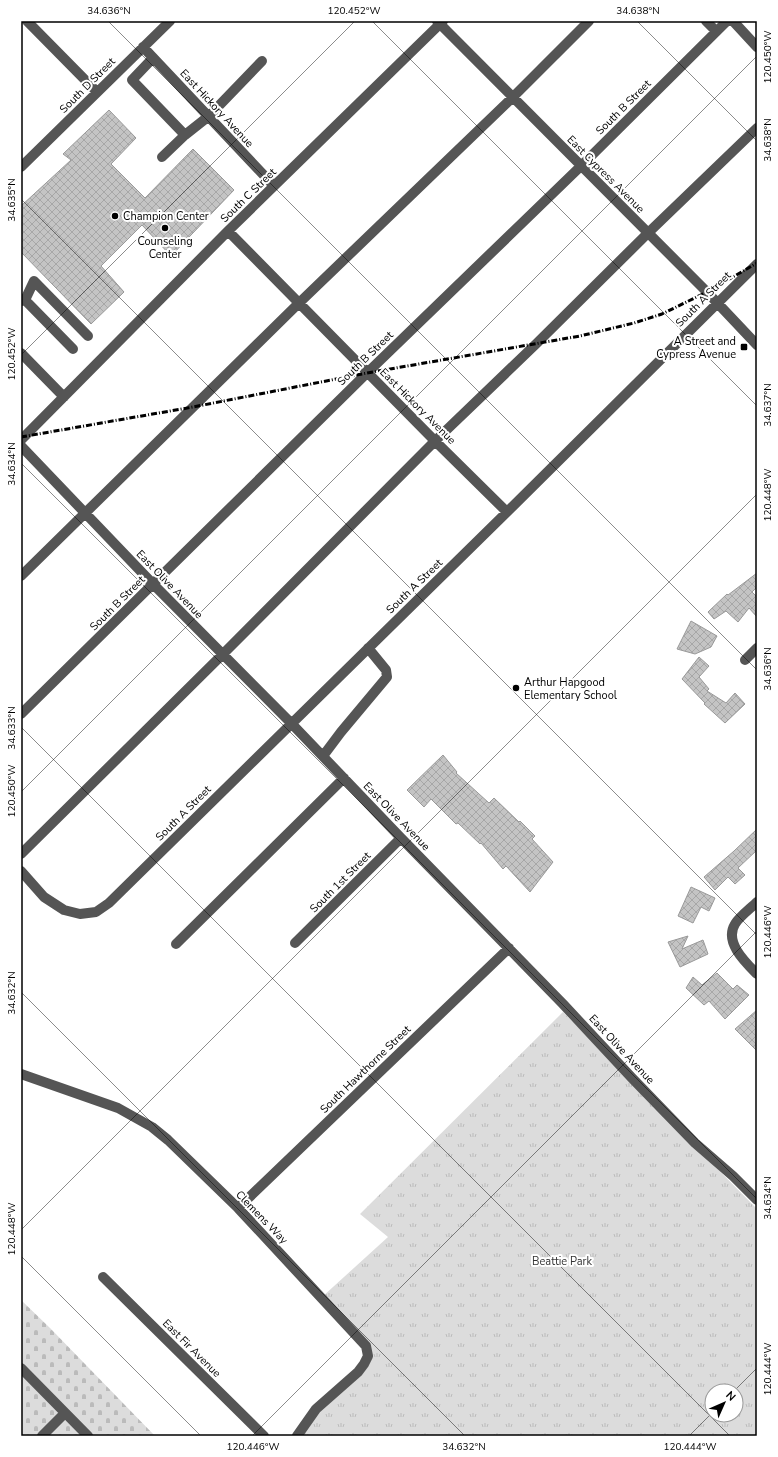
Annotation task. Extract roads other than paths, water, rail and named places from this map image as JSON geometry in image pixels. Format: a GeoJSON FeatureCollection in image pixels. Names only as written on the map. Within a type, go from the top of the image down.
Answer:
{"type":"FeatureCollection","features":[{"type":"Feature","properties":{"kind":"street"},"geometry":{"type":"LineString","coordinates":[[21,25],[26,21],[97,92]]}},
{"type":"Feature","properties":{"kind":"street","name":"South D Street"},"geometry":{"type":"LineString","coordinates":[[21,167],[170,21]]}},
{"type":"Feature","properties":{"kind":"street"},"geometry":{"type":"LineString","coordinates":[[21,576],[86,514],[299,303],[513,97],[589,21]]}},
{"type":"Feature","properties":{"kind":"street"},"geometry":{"type":"LineString","coordinates":[[706,21],[716,31]]}},
{"type":"Feature","properties":{"kind":"street","name":"South B Street"},"geometry":{"type":"LineString","coordinates":[[21,714],[367,372],[581,166],[727,21]]}},
{"type":"Feature","properties":{"kind":"street"},"geometry":{"type":"LineString","coordinates":[[733,21],[757,47]]}},
{"type":"Feature","properties":{"kind":"street","name":"East Cypress Avenue"},"geometry":{"type":"LineString","coordinates":[[440,22],[717,302],[757,345]]}},
{"type":"Feature","properties":{"kind":"street","name":"South C Street"},"geometry":{"type":"LineString","coordinates":[[21,440],[228,231],[440,22]]}},
{"type":"Feature","properties":{"kind":"street","name":"East Hickory Avenue"},"geometry":{"type":"LineString","coordinates":[[143,47],[274,186]]}},
{"type":"Feature","properties":{"kind":"street"},"geometry":{"type":"LineString","coordinates":[[153,58],[132,80],[185,136]]}},
{"type":"Feature","properties":{"kind":"street"},"geometry":{"type":"LineString","coordinates":[[162,157],[209,116],[262,61]]}},
{"type":"Feature","properties":{"kind":"street"},"geometry":{"type":"LineString","coordinates":[[21,854],[435,441],[757,128]]}},
{"type":"Feature","properties":{"kind":"street","name":"East Hickory Avenue"},"geometry":{"type":"LineString","coordinates":[[228,231],[507,512]]}},
{"type":"Feature","properties":{"kind":"street","name":"South A Street"},"geometry":{"type":"LineString","coordinates":[[21,870],[44,897],[54,905],[64,910],[80,914],[96,912],[109,903],[757,264]]}},
{"type":"Feature","properties":{"kind":"street"},"geometry":{"type":"LineString","coordinates":[[73,349],[23,300],[34,281],[88,336]]}},
{"type":"Feature","properties":{"kind":"street"},"geometry":{"type":"LineString","coordinates":[[21,353],[64,397]]}},
{"type":"Feature","properties":{"kind":"street","name":"East Olive Avenue"},"geometry":{"type":"LineString","coordinates":[[21,446],[153,584],[291,723],[509,948],[637,1084],[695,1143],[733,1176],[757,1200]]}},
{"type":"Feature","properties":{"kind":"street"},"geometry":{"type":"LineString","coordinates":[[323,756],[341,732],[387,678],[386,670],[368,648]]}},
{"type":"Feature","properties":{"kind":"street"},"geometry":{"type":"LineString","coordinates":[[745,660],[757,648]]}},
{"type":"Feature","properties":{"kind":"street"},"geometry":{"type":"LineString","coordinates":[[176,944],[344,778]]}},
{"type":"Feature","properties":{"kind":"street","name":"South 1st Street"},"geometry":{"type":"LineString","coordinates":[[295,943],[401,838]]}},
{"type":"Feature","properties":{"kind":"street"},"geometry":{"type":"LineString","coordinates":[[757,902],[735,924],[732,933],[734,945],[745,962],[757,974]]}},
{"type":"Feature","properties":{"kind":"street","name":"South Hawthorne Street"},"geometry":{"type":"LineString","coordinates":[[238,1208],[509,948]]}},
{"type":"Feature","properties":{"kind":"street","name":"Clemens Way"},"geometry":{"type":"LineString","coordinates":[[21,1074],[118,1108],[135,1116],[152,1127],[168,1140],[238,1208],[366,1346],[368,1356],[358,1372],[316,1409],[297,1436]]}},
{"type":"Feature","properties":{"kind":"street","name":"East Fir Avenue"},"geometry":{"type":"LineString","coordinates":[[103,1277],[264,1436]]}},
{"type":"Feature","properties":{"kind":"street"},"geometry":{"type":"LineString","coordinates":[[21,1368],[88,1436]]}},
{"type":"Feature","properties":{"kind":"street"},"geometry":{"type":"LineString","coordinates":[[42,1436],[65,1413]]}},
{"type":"Feature","properties":{"kind":"railway"},"geometry":{"type":"LineString","coordinates":[[21,437],[193,407],[367,373],[580,336],[634,323],[662,314],[707,292],[757,263]]}},
{"type":"Feature","properties":{"kind":"place","name":"Champion Center"},"geometry":{"type":"Point","coordinates":[115,216]}},
{"type":"Feature","properties":{"kind":"place","name":"Counseling Center"},"geometry":{"type":"Point","coordinates":[165,228]}},
{"type":"Feature","properties":{"kind":"place","name":"A Street and Cypress Avenue"},"geometry":{"type":"Point","coordinates":[744,347]}},
{"type":"Feature","properties":{"kind":"place","name":"Arthur Hapgood Elementary School"},"geometry":{"type":"Point","coordinates":[516,688]}},
{"type":"Feature","properties":{"kind":"park label","name":"Beattie Park"},"geometry":{"type":"Point","coordinates":[562,1261]}}]}
